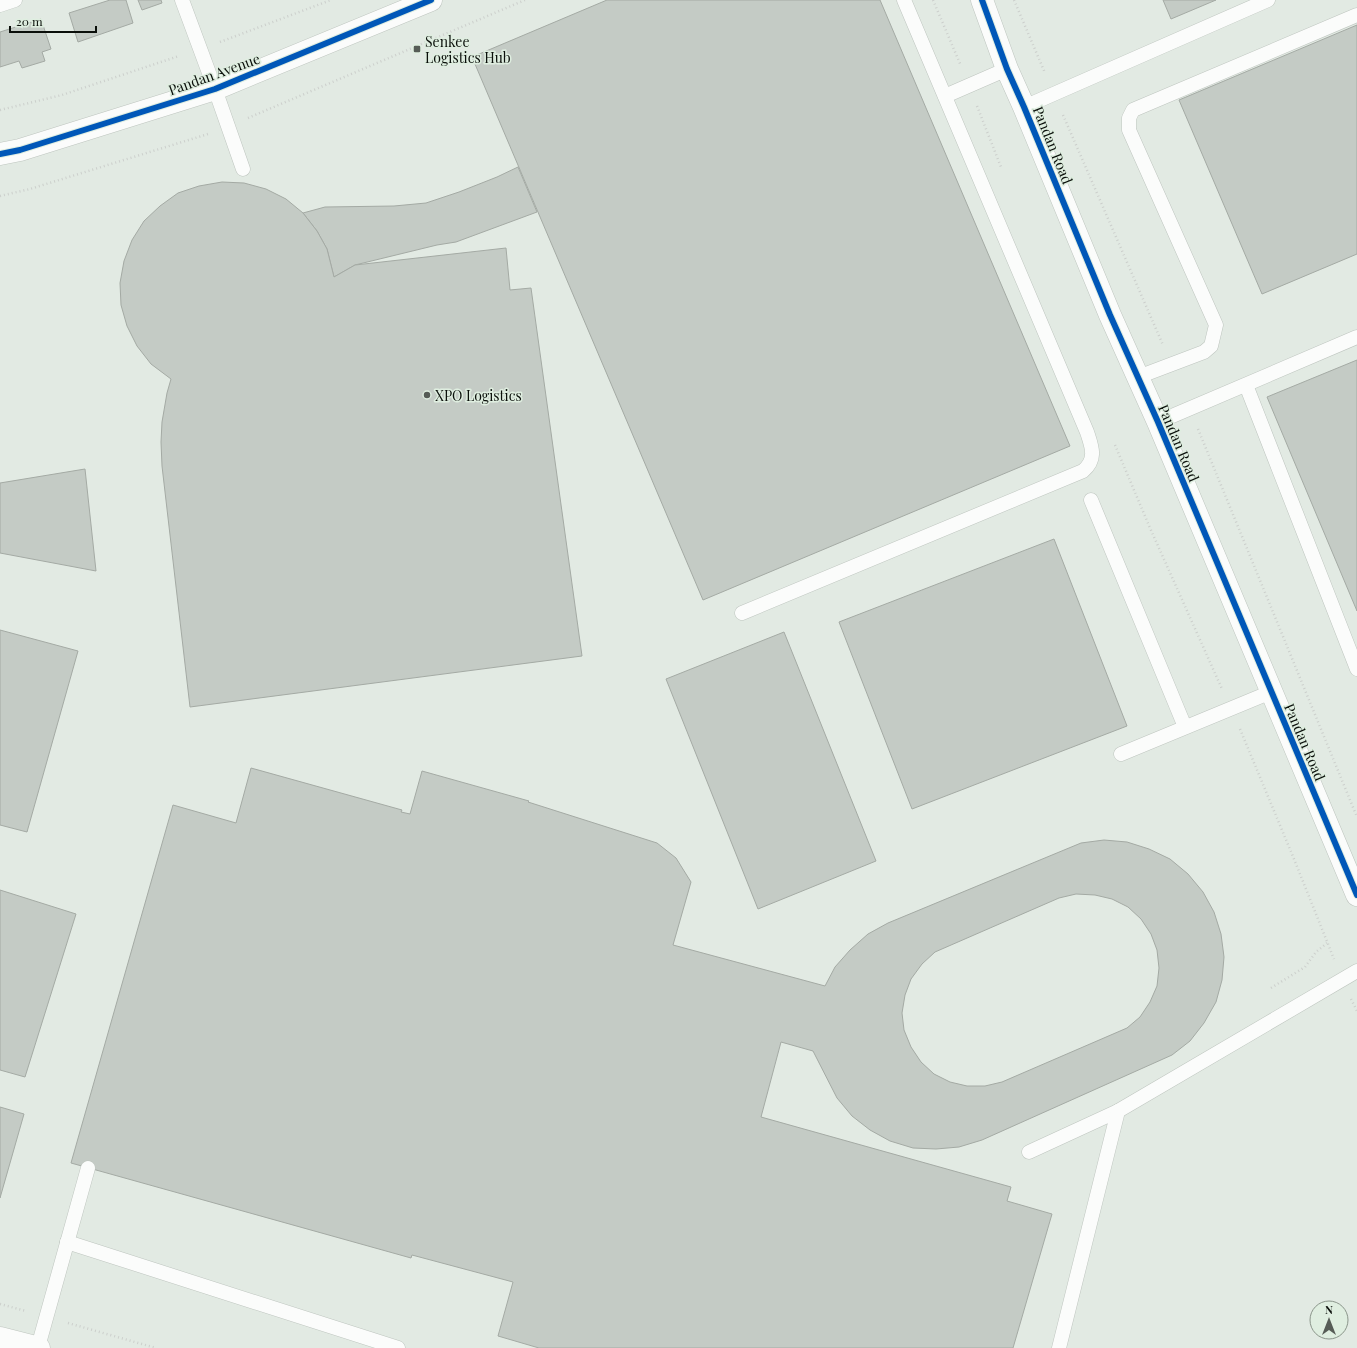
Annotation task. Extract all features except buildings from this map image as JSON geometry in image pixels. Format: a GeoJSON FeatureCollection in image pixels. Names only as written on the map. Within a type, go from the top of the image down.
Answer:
{"type":"FeatureCollection","features":[{"type":"Feature","properties":{"kind":"street","name":"Pandan Avenue"},"geometry":{"type":"LineString","coordinates":[[0,154],[20,150],[215,89],[431,0]]}},
{"type":"Feature","properties":{"kind":"street","name":"Pandan Road"},"geometry":{"type":"LineString","coordinates":[[982,0],[1007,69],[1110,316],[1158,422],[1357,894]]}},
{"type":"Feature","properties":{"kind":"street"},"geometry":{"type":"LineString","coordinates":[[0,1338],[38,1348]]}},
{"type":"Feature","properties":{"kind":"lane"},"geometry":{"type":"LineString","coordinates":[[0,5],[15,0]]}},
{"type":"Feature","properties":{"kind":"lane"},"geometry":{"type":"LineString","coordinates":[[182,0],[243,170]]}},
{"type":"Feature","properties":{"kind":"lane"},"geometry":{"type":"LineString","coordinates":[[742,613],[1083,470],[1089,466],[1092,457],[1092,448],[1087,432],[904,0]]}},
{"type":"Feature","properties":{"kind":"lane"},"geometry":{"type":"LineString","coordinates":[[1024,107],[1268,0]]}},
{"type":"Feature","properties":{"kind":"lane"},"geometry":{"type":"LineString","coordinates":[[1138,377],[1204,352],[1211,346],[1216,326],[1129,130],[1129,118],[1133,110],[1357,14]]}},
{"type":"Feature","properties":{"kind":"lane"},"geometry":{"type":"LineString","coordinates":[[945,96],[1007,69]]}},
{"type":"Feature","properties":{"kind":"lane"},"geometry":{"type":"LineString","coordinates":[[1158,422],[1357,337]]}},
{"type":"Feature","properties":{"kind":"lane"},"geometry":{"type":"LineString","coordinates":[[1246,385],[1357,669]]}},
{"type":"Feature","properties":{"kind":"lane"},"geometry":{"type":"LineString","coordinates":[[1091,500],[1185,727]]}},
{"type":"Feature","properties":{"kind":"lane"},"geometry":{"type":"LineString","coordinates":[[1121,754],[1271,692]]}},
{"type":"Feature","properties":{"kind":"lane"},"geometry":{"type":"LineString","coordinates":[[1029,1152],[1118,1111],[1357,971]]}},
{"type":"Feature","properties":{"kind":"lane"},"geometry":{"type":"LineString","coordinates":[[1059,1348],[1118,1111]]}},
{"type":"Feature","properties":{"kind":"lane"},"geometry":{"type":"LineString","coordinates":[[38,1348],[88,1168]]}},
{"type":"Feature","properties":{"kind":"lane"},"geometry":{"type":"LineString","coordinates":[[67,1242],[398,1348]]}},
{"type":"Feature","properties":{"kind":"path"},"geometry":{"type":"LineString","coordinates":[[0,110],[62,95],[200,49],[331,0]]}},
{"type":"Feature","properties":{"kind":"path"},"geometry":{"type":"LineString","coordinates":[[0,196],[30,189],[228,128],[284,102],[526,0]]}},
{"type":"Feature","properties":{"kind":"path"},"geometry":{"type":"LineString","coordinates":[[1231,708],[1294,859],[1342,980],[1357,1011]]}},
{"type":"Feature","properties":{"kind":"path"},"geometry":{"type":"LineString","coordinates":[[1271,988],[1305,967],[1322,946],[1327,943]]}},
{"type":"Feature","properties":{"kind":"path"},"geometry":{"type":"LineString","coordinates":[[46,1317],[156,1348]]}},
{"type":"Feature","properties":{"kind":"cycle path"},"geometry":{"type":"LineString","coordinates":[[0,154],[20,150],[215,89],[431,0]]}},
{"type":"Feature","properties":{"kind":"cycle path"},"geometry":{"type":"LineString","coordinates":[[982,0],[1007,69],[1110,315],[1158,422],[1357,895]]}},
{"type":"Feature","properties":{"kind":"place","name":"Senkee Logistics Hub"},"geometry":{"type":"Point","coordinates":[417,49]}},
{"type":"Feature","properties":{"kind":"place","name":"XPO Logistics"},"geometry":{"type":"Point","coordinates":[427,395]}}]}
